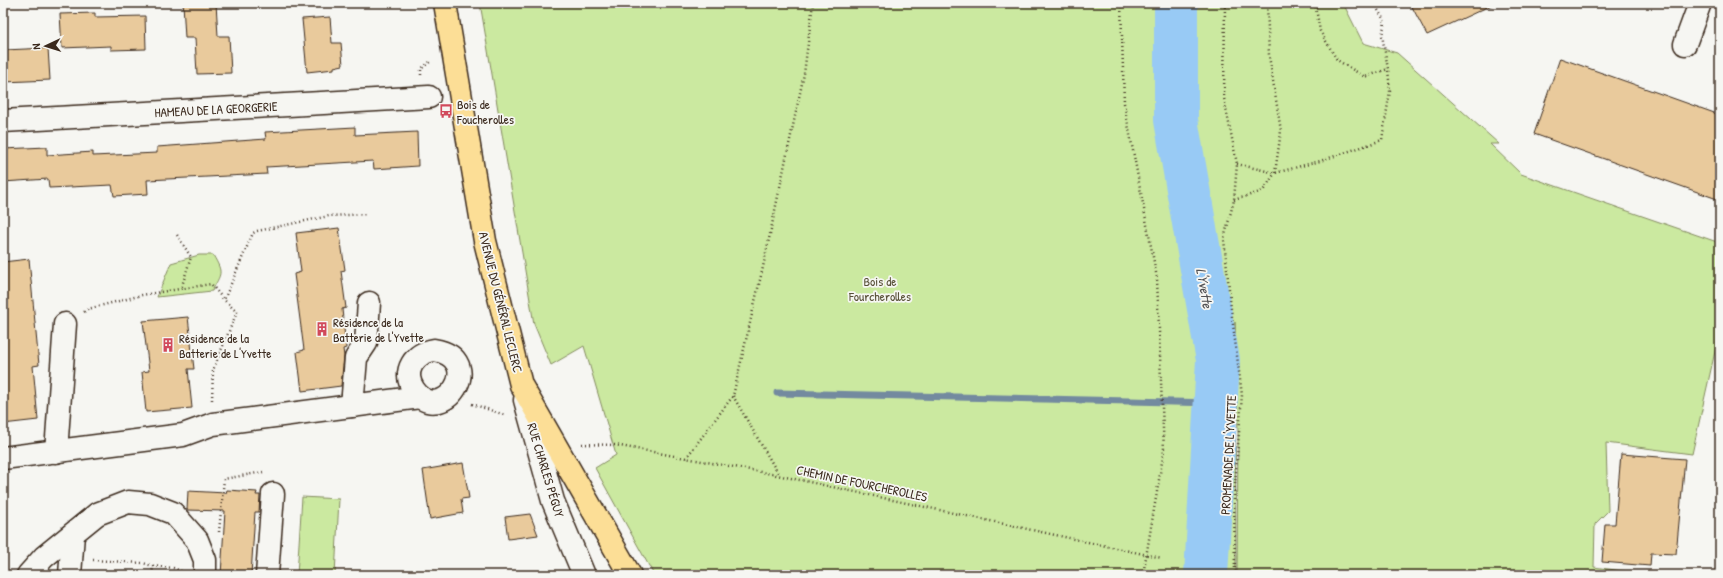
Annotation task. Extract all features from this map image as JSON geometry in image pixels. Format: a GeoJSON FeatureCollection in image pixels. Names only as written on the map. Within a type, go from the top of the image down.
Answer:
{"type":"FeatureCollection","features":[{"type":"Feature","properties":{"kind":"main road","name":"AVENUE DU GÉNÉRAL LECLERC"},"geometry":{"type":"LineString","coordinates":[[445,3],[485,241],[521,385],[630,575]]}},
{"type":"Feature","properties":{"kind":"street"},"geometry":{"type":"LineString","coordinates":[[1685,44],[1700,3]]}},
{"type":"Feature","properties":{"kind":"street","name":"HAMEAU DE LA GEORGERIE"},"geometry":{"type":"LineString","coordinates":[[3,121],[429,97]]}},
{"type":"Feature","properties":{"kind":"street"},"geometry":{"type":"LineString","coordinates":[[352,406],[356,358],[366,343],[369,303]]}},
{"type":"Feature","properties":{"kind":"street"},"geometry":{"type":"LineString","coordinates":[[56,452],[65,324]]}},
{"type":"Feature","properties":{"kind":"street"},"geometry":{"type":"LineString","coordinates":[[3,458],[183,435],[213,424],[420,397],[439,400],[453,393],[460,378],[459,369],[456,362],[450,355],[443,351],[426,351],[419,355],[413,362],[410,369],[409,378],[411,386],[420,397]]}},
{"type":"Feature","properties":{"kind":"street","name":"RUE CHARLES PÉGUY"},"geometry":{"type":"LineString","coordinates":[[521,385],[553,501],[584,575]]}},
{"type":"Feature","properties":{"kind":"street"},"geometry":{"type":"LineString","coordinates":[[267,575],[273,494]]}},
{"type":"Feature","properties":{"kind":"street"},"geometry":{"type":"LineString","coordinates":[[28,575],[44,557],[97,514],[128,502],[150,504],[173,513],[197,540],[205,560],[196,574]]}},
{"type":"Feature","properties":{"kind":"street"},"geometry":{"type":"LineString","coordinates":[[70,575],[73,534]]}},
{"type":"Feature","properties":{"kind":"path"},"geometry":{"type":"LineString","coordinates":[[686,458],[733,396],[763,267],[804,74],[813,3]]}},
{"type":"Feature","properties":{"kind":"path"},"geometry":{"type":"LineString","coordinates":[[1121,3],[1124,103],[1157,278],[1162,397],[1164,450],[1143,575]]}},
{"type":"Feature","properties":{"kind":"path","name":"PROMENADE DE L'YVETTE"},"geometry":{"type":"LineString","coordinates":[[1225,3],[1224,98],[1237,164],[1234,200],[1224,239],[1242,395],[1234,497],[1235,575]]}},
{"type":"Feature","properties":{"kind":"path"},"geometry":{"type":"LineString","coordinates":[[1315,3],[1320,31],[1337,60],[1365,77],[1388,69]]}},
{"type":"Feature","properties":{"kind":"path"},"geometry":{"type":"LineString","coordinates":[[1237,164],[1275,173],[1320,161],[1382,140],[1390,91],[1382,35],[1386,22],[1374,3]]}},
{"type":"Feature","properties":{"kind":"path"},"geometry":{"type":"LineString","coordinates":[[1234,200],[1263,191],[1275,173],[1281,131],[1269,56],[1268,4]]}},
{"type":"Feature","properties":{"kind":"path"},"geometry":{"type":"LineString","coordinates":[[224,300],[253,233],[329,216],[366,214]]}},
{"type":"Feature","properties":{"kind":"path"},"geometry":{"type":"LineString","coordinates":[[177,235],[191,257],[181,289]]}},
{"type":"Feature","properties":{"kind":"path"},"geometry":{"type":"LineString","coordinates":[[65,324],[88,309],[142,295],[211,284],[224,300],[237,312],[213,370],[213,424]]}},
{"type":"Feature","properties":{"kind":"path"},"geometry":{"type":"LineString","coordinates":[[453,393],[477,407],[507,416]]}},
{"type":"Feature","properties":{"kind":"path"},"geometry":{"type":"LineString","coordinates":[[733,396],[779,475]]}},
{"type":"Feature","properties":{"kind":"path","name":"CHEMIN DE FOURCHEROLLES"},"geometry":{"type":"LineString","coordinates":[[556,446],[579,444],[615,445],[779,475],[1162,558]]}},
{"type":"Feature","properties":{"kind":"path"},"geometry":{"type":"LineString","coordinates":[[219,530],[224,479],[256,472],[274,472],[273,494]]}},
{"type":"Feature","properties":{"kind":"path"},"geometry":{"type":"LineString","coordinates":[[220,520],[224,521]]}},
{"type":"Feature","properties":{"kind":"path"},"geometry":{"type":"LineString","coordinates":[[101,560],[143,563],[153,566],[173,568],[196,574]]}},
{"type":"Feature","properties":{"kind":"path"},"geometry":{"type":"LineString","coordinates":[[152,575],[153,566]]}},
{"type":"Feature","properties":{"kind":"green space","name":"Bois de Fourcherolles"},"geometry":{"type":"Polygon","coordinates":[[[480,3],[1343,3],[1363,43],[1397,53],[1499,144],[1490,144],[1521,174],[1720,243],[1720,337],[1718,338],[1692,454],[1606,443],[1608,511],[1595,524],[1594,567],[1651,575],[1237,575],[1238,433],[1235,322],[1236,575],[654,575],[595,468],[616,455],[584,346],[551,365],[534,324],[480,3]]]}},
{"type":"Feature","properties":{"kind":"green space"},"geometry":{"type":"Polygon","coordinates":[[[199,255],[213,255],[219,266],[219,277],[212,291],[157,297],[171,263],[199,255]]]}},
{"type":"Feature","properties":{"kind":"green space"},"geometry":{"type":"Polygon","coordinates":[[[302,497],[339,499],[335,575],[297,575],[302,497]]]}},
{"type":"Feature","properties":{"kind":"building"},"geometry":{"type":"Polygon","coordinates":[[[183,3],[216,3],[218,36],[229,36],[231,73],[197,74],[195,38],[185,38],[183,3]]]}},
{"type":"Feature","properties":{"kind":"building"},"geometry":{"type":"Polygon","coordinates":[[[1410,3],[1496,3],[1427,35],[1410,3]]]}},
{"type":"Feature","properties":{"kind":"building"},"geometry":{"type":"Polygon","coordinates":[[[95,13],[95,17],[145,16],[146,49],[111,50],[111,46],[62,48],[60,14],[95,13]]]}},
{"type":"Feature","properties":{"kind":"building"},"geometry":{"type":"Polygon","coordinates":[[[330,17],[332,43],[341,43],[343,65],[334,67],[334,69],[307,72],[302,19],[330,17]]]}},
{"type":"Feature","properties":{"kind":"building"},"geometry":{"type":"Polygon","coordinates":[[[48,48],[50,80],[4,82],[4,50],[48,48]]]}},
{"type":"Feature","properties":{"kind":"building"},"geometry":{"type":"Polygon","coordinates":[[[1560,58],[1720,115],[1720,200],[1534,134],[1560,58]]]}},
{"type":"Feature","properties":{"kind":"building"},"geometry":{"type":"Polygon","coordinates":[[[355,127],[355,135],[417,132],[418,166],[374,169],[373,161],[266,167],[267,174],[147,180],[148,194],[114,196],[112,185],[49,188],[48,179],[3,182],[3,149],[47,147],[47,155],[93,152],[93,156],[157,153],[157,147],[266,139],[265,132],[355,127]]]}},
{"type":"Feature","properties":{"kind":"building","name":"Résidence de la Batterie de l'Yvette"},"geometry":{"type":"Polygon","coordinates":[[[339,228],[345,270],[341,271],[346,308],[342,309],[346,348],[343,349],[344,356],[341,386],[302,391],[297,352],[304,350],[294,274],[301,272],[296,233],[339,228]]]}},
{"type":"Feature","properties":{"kind":"building"},"geometry":{"type":"Polygon","coordinates":[[[29,259],[39,365],[33,366],[38,420],[3,424],[3,262],[29,259]]]}},
{"type":"Feature","properties":{"kind":"building","name":"Résidence de la Batterie de L'Yvette"},"geometry":{"type":"Polygon","coordinates":[[[188,317],[194,369],[188,369],[192,408],[146,412],[142,372],[149,371],[143,321],[188,317]]]}},
{"type":"Feature","properties":{"kind":"building"},"geometry":{"type":"Polygon","coordinates":[[[1621,454],[1685,459],[1676,554],[1651,553],[1650,566],[1602,562],[1605,524],[1615,524],[1621,454]]]}},
{"type":"Feature","properties":{"kind":"building"},"geometry":{"type":"Polygon","coordinates":[[[463,463],[469,498],[461,499],[463,513],[430,519],[423,470],[463,463]]]}},
{"type":"Feature","properties":{"kind":"building"},"geometry":{"type":"Polygon","coordinates":[[[227,490],[257,492],[256,495],[260,495],[259,512],[255,512],[251,575],[221,575],[225,511],[187,510],[188,491],[226,493],[227,490]]]}},
{"type":"Feature","properties":{"kind":"building"},"geometry":{"type":"Polygon","coordinates":[[[530,514],[538,535],[508,539],[505,517],[530,514]]]}},
{"type":"Feature","properties":{"kind":"waterway","name":"L'Yvette"},"geometry":{"type":"LineString","coordinates":[[1176,3],[1176,120],[1218,360],[1206,575]]}},
{"type":"Feature","properties":{"kind":"waterway"},"geometry":{"type":"LineString","coordinates":[[777,393],[1216,403]]}},
{"type":"Feature","properties":{"kind":"place","name":"Bois de Foucherolles"},"geometry":{"type":"Point","coordinates":[446,111]}},
{"type":"Feature","properties":{"kind":"place","name":"Résidence de la Batterie de l'Yvette"},"geometry":{"type":"Point","coordinates":[322,329]}},
{"type":"Feature","properties":{"kind":"place","name":"Résidence de la Batterie de L'Yvette"},"geometry":{"type":"Point","coordinates":[168,345]}}]}
